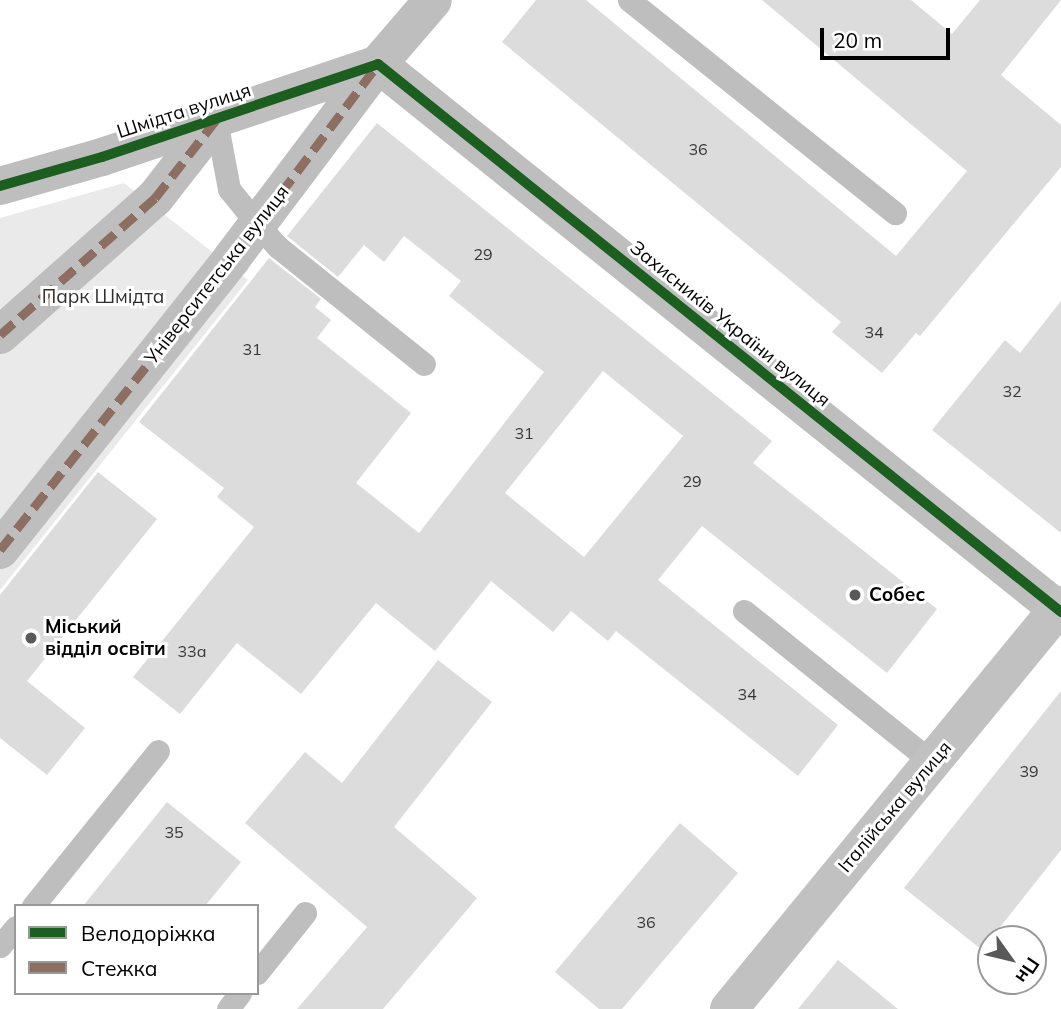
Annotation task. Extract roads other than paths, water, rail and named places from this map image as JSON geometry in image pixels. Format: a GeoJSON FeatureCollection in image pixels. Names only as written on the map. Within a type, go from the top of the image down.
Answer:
{"type":"FeatureCollection","features":[{"type":"Feature","properties":{"kind":"main road","name":"Італійська вулиця"},"geometry":{"type":"LineString","coordinates":[[729,1009],[1060,609]]}},
{"type":"Feature","properties":{"kind":"street","name":"Університетська вулиця"},"geometry":{"type":"LineString","coordinates":[[0,550],[258,225],[378,64],[433,0]]}},
{"type":"Feature","properties":{"kind":"street","name":"Шмідта вулиця"},"geometry":{"type":"LineString","coordinates":[[0,186],[215,120],[378,64]]}},
{"type":"Feature","properties":{"kind":"street","name":"Захисників України вулиця"},"geometry":{"type":"LineString","coordinates":[[378,64],[1060,609]]}},
{"type":"Feature","properties":{"kind":"street"},"geometry":{"type":"LineString","coordinates":[[0,335],[155,198],[215,120]]}},
{"type":"Feature","properties":{"kind":"lane"},"geometry":{"type":"LineString","coordinates":[[629,0],[895,213]]}},
{"type":"Feature","properties":{"kind":"lane"},"geometry":{"type":"LineString","coordinates":[[215,120],[229,189],[258,225],[278,247],[424,364]]}},
{"type":"Feature","properties":{"kind":"lane"},"geometry":{"type":"LineString","coordinates":[[744,611],[932,762]]}},
{"type":"Feature","properties":{"kind":"lane"},"geometry":{"type":"LineString","coordinates":[[35,904],[158,751]]}},
{"type":"Feature","properties":{"kind":"lane"},"geometry":{"type":"LineString","coordinates":[[259,970],[305,913]]}},
{"type":"Feature","properties":{"kind":"lane"},"geometry":{"type":"LineString","coordinates":[[0,946],[14,929]]}},
{"type":"Feature","properties":{"kind":"place","name":"Собес"},"geometry":{"type":"Point","coordinates":[855,595]}},
{"type":"Feature","properties":{"kind":"place","name":"Міський відділ освіти"},"geometry":{"type":"Point","coordinates":[31,638]}},
{"type":"Feature","properties":{"kind":"park label","name":"Парк Шмідта"},"geometry":{"type":"Point","coordinates":[103,297]}}]}
